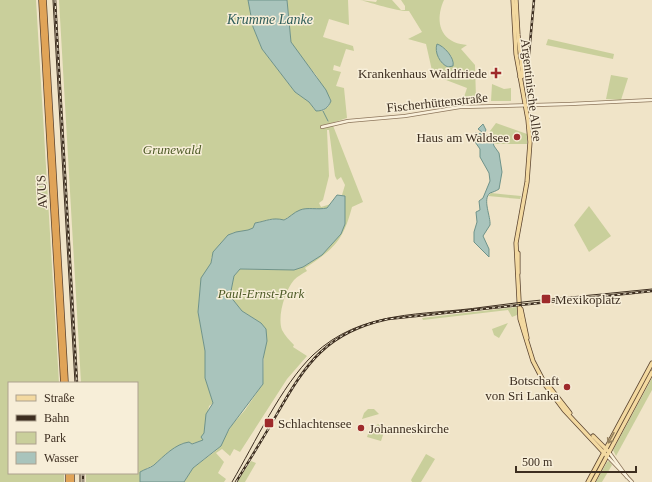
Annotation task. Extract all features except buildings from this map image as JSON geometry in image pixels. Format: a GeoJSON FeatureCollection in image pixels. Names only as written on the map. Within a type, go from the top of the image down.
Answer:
{"type":"FeatureCollection","features":[{"type":"Feature","properties":{"kind":"highway","name":"AVUS"},"geometry":{"type":"LineString","coordinates":[[40,0],[50,127]]}},
{"type":"Feature","properties":{"kind":"highway","name":"AVUS"},"geometry":{"type":"LineString","coordinates":[[44,0],[62,382]]}},
{"type":"Feature","properties":{"kind":"highway","name":"AVUS"},"geometry":{"type":"LineString","coordinates":[[50,137],[66,382]]}},
{"type":"Feature","properties":{"kind":"main road","name":"Argentinische Allee"},"geometry":{"type":"LineString","coordinates":[[513,0],[516,54],[521,77]]}},
{"type":"Feature","properties":{"kind":"main road","name":"Argentinische Allee"},"geometry":{"type":"LineString","coordinates":[[516,0],[521,77],[524,105],[531,143],[516,243],[516,265],[520,308],[530,346],[547,383],[567,410],[608,454]]}},
{"type":"Feature","properties":{"kind":"main road"},"geometry":{"type":"LineString","coordinates":[[588,482],[652,363]]}},
{"type":"Feature","properties":{"kind":"main road"},"geometry":{"type":"LineString","coordinates":[[593,482],[652,372]]}},
{"type":"Feature","properties":{"kind":"street","name":"Fischerhüttenstraße"},"geometry":{"type":"LineString","coordinates":[[322,127],[348,121],[405,116],[447,108],[652,100]]}},
{"type":"Feature","properties":{"kind":"street"},"geometry":{"type":"LineString","coordinates":[[608,454],[632,482]]}},
{"type":"Feature","properties":{"kind":"green space"},"geometry":{"type":"Polygon","coordinates":[[[0,0],[36,0],[59,382],[8,382],[8,474],[64,474],[64,482],[0,482],[0,0]]]}},
{"type":"Feature","properties":{"kind":"green space","name":"Grunewald"},"geometry":{"type":"Polygon","coordinates":[[[59,0],[248,0],[253,27],[262,49],[295,92],[309,102],[314,109],[323,111],[329,106],[331,100],[316,75],[291,42],[287,0],[348,0],[349,25],[329,19],[323,37],[353,46],[354,51],[346,49],[340,67],[334,65],[333,70],[341,72],[336,86],[344,88],[347,118],[332,123],[363,202],[352,207],[345,228],[336,243],[323,255],[305,268],[307,271],[294,280],[288,290],[281,311],[280,318],[282,330],[294,345],[293,347],[307,356],[287,379],[240,452],[234,449],[230,456],[222,449],[216,453],[224,462],[218,473],[226,479],[224,482],[184,482],[193,468],[217,450],[232,425],[245,410],[263,384],[264,351],[261,323],[242,311],[230,296],[234,276],[240,269],[272,270],[303,267],[322,255],[345,224],[345,196],[342,195],[345,185],[341,177],[337,180],[335,176],[329,130],[327,130],[329,176],[323,200],[319,203],[321,207],[331,204],[327,208],[317,210],[304,209],[283,220],[272,219],[255,223],[253,228],[232,233],[221,243],[211,258],[211,263],[200,288],[198,312],[205,351],[205,378],[213,403],[209,406],[203,440],[191,444],[183,443],[168,452],[155,464],[140,472],[140,482],[86,482],[86,474],[138,474],[138,382],[81,382],[59,0]]]}},
{"type":"Feature","properties":{"kind":"green space"},"geometry":{"type":"Polygon","coordinates":[[[360,0],[376,2],[377,0],[392,0],[401,10],[405,10],[405,6],[401,0],[444,0],[440,12],[440,24],[448,39],[459,44],[467,45],[461,49],[475,65],[476,99],[479,102],[462,103],[467,88],[433,75],[426,44],[408,39],[422,32],[409,11],[392,9],[360,0]],[[436,46],[439,58],[445,66],[448,67],[452,57],[443,47],[436,46]]]}},
{"type":"Feature","properties":{"kind":"green space"},"geometry":{"type":"Polygon","coordinates":[[[548,39],[614,54],[613,59],[546,45],[548,39]]]}},
{"type":"Feature","properties":{"kind":"green space"},"geometry":{"type":"Polygon","coordinates":[[[611,75],[628,78],[621,100],[606,99],[611,75]]]}},
{"type":"Feature","properties":{"kind":"green space"},"geometry":{"type":"Polygon","coordinates":[[[492,84],[504,89],[511,88],[511,101],[491,101],[492,84]]]}},
{"type":"Feature","properties":{"kind":"green space"},"geometry":{"type":"Polygon","coordinates":[[[496,123],[527,134],[527,144],[493,144],[490,134],[487,135],[496,123]]]}},
{"type":"Feature","properties":{"kind":"green space"},"geometry":{"type":"Polygon","coordinates":[[[491,193],[521,196],[520,199],[488,196],[491,193]]]}},
{"type":"Feature","properties":{"kind":"green space"},"geometry":{"type":"Polygon","coordinates":[[[589,206],[611,236],[589,252],[574,225],[589,206]]]}},
{"type":"Feature","properties":{"kind":"green space"},"geometry":{"type":"Polygon","coordinates":[[[517,307],[517,315],[512,317],[508,310],[423,320],[422,318],[517,307]]]}},
{"type":"Feature","properties":{"kind":"green space"},"geometry":{"type":"Polygon","coordinates":[[[508,323],[499,338],[494,335],[492,329],[508,323]]]}},
{"type":"Feature","properties":{"kind":"green space"},"geometry":{"type":"Polygon","coordinates":[[[652,378],[652,390],[616,456],[613,450],[652,378]]]}},
{"type":"Feature","properties":{"kind":"green space"},"geometry":{"type":"Polygon","coordinates":[[[368,409],[374,409],[379,414],[362,419],[364,413],[368,409]]]}},
{"type":"Feature","properties":{"kind":"green space"},"geometry":{"type":"Polygon","coordinates":[[[378,424],[385,429],[381,441],[367,437],[369,431],[378,424]]]}},
{"type":"Feature","properties":{"kind":"green space"},"geometry":{"type":"Polygon","coordinates":[[[426,454],[435,459],[421,482],[412,482],[411,480],[426,454]]]}},
{"type":"Feature","properties":{"kind":"green space"},"geometry":{"type":"Polygon","coordinates":[[[251,461],[256,463],[245,482],[237,482],[251,461]]]}},
{"type":"Feature","properties":{"kind":"green space"},"geometry":{"type":"Polygon","coordinates":[[[609,461],[612,465],[602,482],[596,482],[607,462],[609,461]]]}},
{"type":"Feature","properties":{"kind":"water","name":"Krumme Lanke"},"geometry":{"type":"Polygon","coordinates":[[[248,0],[287,0],[291,42],[326,90],[331,101],[329,106],[325,109],[316,111],[309,102],[295,92],[262,49],[253,27],[248,0]]]}},
{"type":"Feature","properties":{"kind":"water"},"geometry":{"type":"Polygon","coordinates":[[[437,44],[443,47],[448,53],[452,59],[453,66],[448,67],[440,61],[436,51],[437,44]]]}},
{"type":"Feature","properties":{"kind":"water"},"geometry":{"type":"Polygon","coordinates":[[[483,124],[486,130],[483,135],[491,136],[494,146],[499,153],[502,172],[499,189],[490,193],[487,199],[490,225],[483,236],[489,249],[489,257],[474,242],[474,232],[477,222],[476,212],[480,210],[479,201],[483,198],[490,181],[489,173],[480,157],[480,149],[473,139],[475,133],[482,134],[482,132],[478,129],[483,124]]]}},
{"type":"Feature","properties":{"kind":"water","name":"Schlachtensee"},"geometry":{"type":"Polygon","coordinates":[[[337,195],[345,196],[345,224],[341,234],[322,255],[303,267],[294,270],[240,269],[234,276],[230,296],[242,311],[261,323],[266,329],[267,341],[263,359],[263,384],[229,429],[221,446],[193,468],[184,482],[140,482],[140,472],[154,465],[174,448],[184,443],[189,442],[192,444],[203,440],[201,437],[204,433],[206,414],[213,403],[205,378],[205,351],[198,312],[201,278],[211,263],[213,252],[228,235],[253,228],[255,223],[273,219],[284,220],[303,209],[327,208],[337,195]]]}},
{"type":"Feature","properties":{"kind":"waterway"},"geometry":{"type":"LineString","coordinates":[[323,111],[328,121]]}},
{"type":"Feature","properties":{"kind":"tram line"},"geometry":{"type":"LineString","coordinates":[[53,0],[75,382]]}},
{"type":"Feature","properties":{"kind":"tram line"},"geometry":{"type":"LineString","coordinates":[[232,482],[290,382],[313,355],[332,340],[352,329],[372,322],[416,314],[652,289]]}},
{"type":"Feature","properties":{"kind":"tram line"},"geometry":{"type":"LineString","coordinates":[[80,474],[80,482]]}},
{"type":"Feature","properties":{"kind":"railway"},"geometry":{"type":"LineString","coordinates":[[55,0],[77,382]]}},
{"type":"Feature","properties":{"kind":"railway"},"geometry":{"type":"LineString","coordinates":[[528,89],[528,65],[534,0]]}},
{"type":"Feature","properties":{"kind":"railway"},"geometry":{"type":"LineString","coordinates":[[236,482],[298,379],[320,352],[349,332],[388,319],[652,291]]}},
{"type":"Feature","properties":{"kind":"railway"},"geometry":{"type":"LineString","coordinates":[[83,474],[83,482]]}},
{"type":"Feature","properties":{"kind":"place","name":"Krankenhaus Waldfriede"},"geometry":{"type":"Point","coordinates":[496,73]}},
{"type":"Feature","properties":{"kind":"place","name":"Haus am Waldsee"},"geometry":{"type":"Point","coordinates":[517,137]}},
{"type":"Feature","properties":{"kind":"place","name":"Mexikoplatz"},"geometry":{"type":"Point","coordinates":[546,299]}},
{"type":"Feature","properties":{"kind":"place","name":"Botschaft von Sri Lanka"},"geometry":{"type":"Point","coordinates":[567,387]}},
{"type":"Feature","properties":{"kind":"place","name":"Schlachtensee"},"geometry":{"type":"Point","coordinates":[269,423]}},
{"type":"Feature","properties":{"kind":"place","name":"Johanneskirche"},"geometry":{"type":"Point","coordinates":[361,428]}},
{"type":"Feature","properties":{"kind":"park label","name":"Paul-Ernst-Park"},"geometry":{"type":"Point","coordinates":[261,293]}}]}
